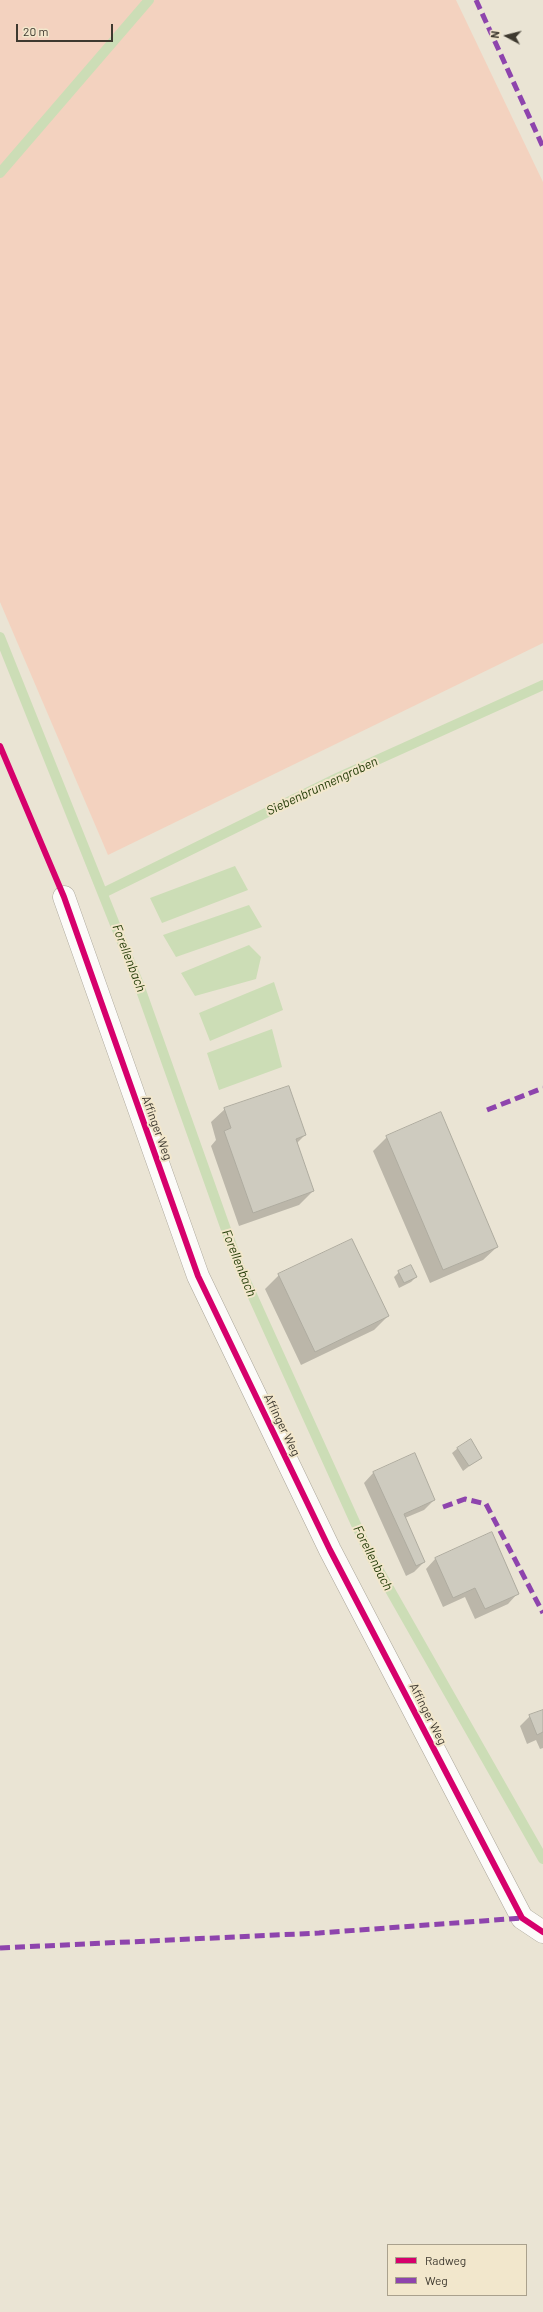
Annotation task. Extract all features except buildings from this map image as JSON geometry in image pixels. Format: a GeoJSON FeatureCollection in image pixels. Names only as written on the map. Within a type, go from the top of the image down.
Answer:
{"type":"FeatureCollection","features":[{"type":"Feature","properties":{"kind":"street","name":"Affinger Weg"},"geometry":{"type":"LineString","coordinates":[[64,897],[198,1276],[330,1550],[522,1918],[543,1932]]}},
{"type":"Feature","properties":{"kind":"shaded area"},"geometry":{"type":"Polygon","coordinates":[[[0,0],[456,0],[543,182],[543,643],[108,855],[0,602],[0,0]]]}},
{"type":"Feature","properties":{"kind":"shaded area"},"geometry":{"type":"Polygon","coordinates":[[[235,866],[248,890],[162,923],[150,898],[235,866]]]}},
{"type":"Feature","properties":{"kind":"shaded area"},"geometry":{"type":"Polygon","coordinates":[[[249,905],[262,927],[176,957],[163,935],[249,905]]]}},
{"type":"Feature","properties":{"kind":"shaded area"},"geometry":{"type":"Polygon","coordinates":[[[249,945],[261,957],[256,979],[195,996],[181,973],[249,945]]]}},
{"type":"Feature","properties":{"kind":"shaded area"},"geometry":{"type":"Polygon","coordinates":[[[274,982],[283,1010],[210,1041],[199,1013],[274,982]]]}},
{"type":"Feature","properties":{"kind":"shaded area"},"geometry":{"type":"Polygon","coordinates":[[[272,1029],[282,1067],[219,1090],[207,1053],[272,1029]]]}},
{"type":"Feature","properties":{"kind":"waterway"},"geometry":{"type":"LineString","coordinates":[[0,173],[149,0]]}},
{"type":"Feature","properties":{"kind":"waterway","name":"Forellenbach"},"geometry":{"type":"LineString","coordinates":[[0,637],[138,982],[239,1266],[369,1553],[543,1859]]}},
{"type":"Feature","properties":{"kind":"waterway","name":"Siebenbrunnengraben"},"geometry":{"type":"LineString","coordinates":[[103,893],[337,778],[543,685]]}},
{"type":"Feature","properties":{"kind":"marked path"},"geometry":{"type":"LineString","coordinates":[[476,0],[543,147]]}},
{"type":"Feature","properties":{"kind":"marked path"},"geometry":{"type":"LineString","coordinates":[[487,1110],[543,1088]]}},
{"type":"Feature","properties":{"kind":"marked path"},"geometry":{"type":"LineString","coordinates":[[443,1507],[465,1499],[486,1504],[543,1613]]}},
{"type":"Feature","properties":{"kind":"marked path"},"geometry":{"type":"LineString","coordinates":[[0,1948],[319,1933],[522,1918]]}},
{"type":"Feature","properties":{"kind":"cycle path"},"geometry":{"type":"LineString","coordinates":[[0,746],[64,897],[198,1276],[330,1550],[522,1918],[543,1932]]}}]}
